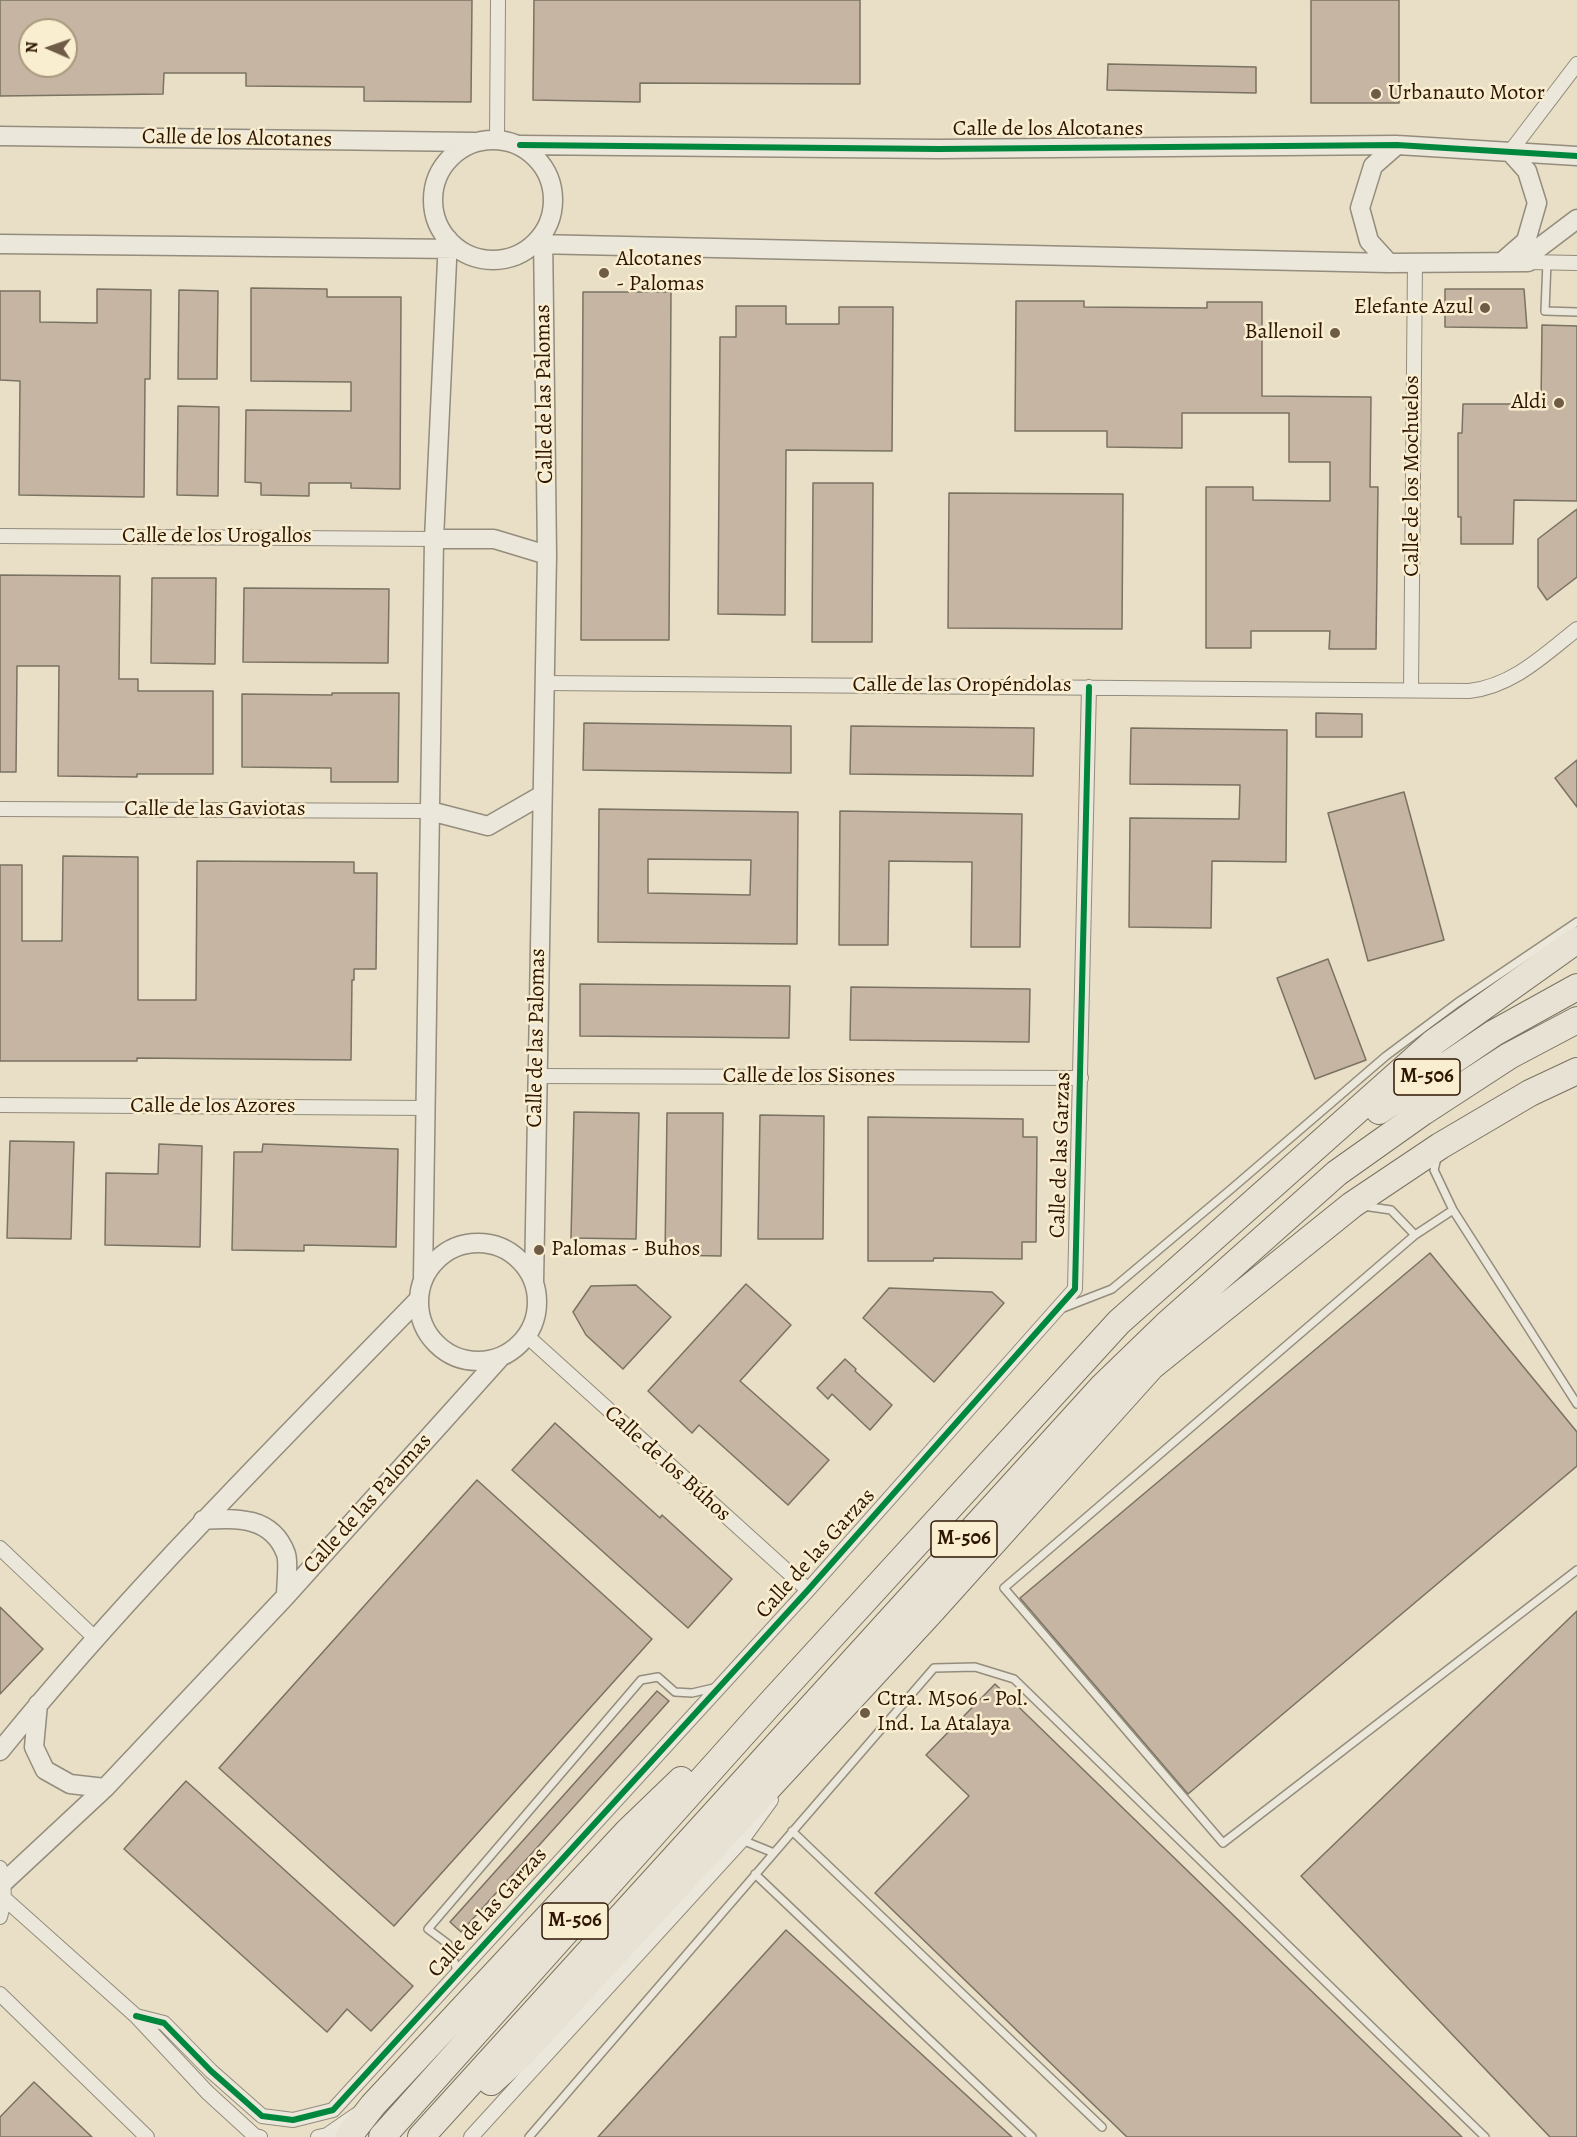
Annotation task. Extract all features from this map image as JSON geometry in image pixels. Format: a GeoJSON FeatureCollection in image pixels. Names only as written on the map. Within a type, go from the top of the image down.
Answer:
{"type":"FeatureCollection","features":[{"type":"Feature","properties":{"kind":"highway"},"geometry":{"type":"LineString","coordinates":[[1284,1177],[1434,1042],[1577,940]]}},
{"type":"Feature","properties":{"kind":"highway","name":"M-506"},"geometry":{"type":"LineString","coordinates":[[382,2137],[768,1706],[1119,1322],[1284,1177],[1425,1078],[1494,1033],[1577,987]]}},
{"type":"Feature","properties":{"kind":"highway","name":"M-506"},"geometry":{"type":"LineString","coordinates":[[421,2137],[1103,1386],[1166,1325],[1337,1173],[1423,1112],[1509,1056],[1577,1020]]}},
{"type":"Feature","properties":{"kind":"highway"},"geometry":{"type":"LineString","coordinates":[[433,2137],[522,2054],[930,1613],[1152,1366],[1352,1205],[1440,1146],[1530,1093],[1577,1071]]}},
{"type":"Feature","properties":{"kind":"highway"},"geometry":{"type":"LineString","coordinates":[[348,2137],[373,2104],[628,1831],[722,1741],[768,1706]]}},
{"type":"Feature","properties":{"kind":"street"},"geometry":{"type":"LineString","coordinates":[[497,139],[498,0]]}},
{"type":"Feature","properties":{"kind":"street"},"geometry":{"type":"LineString","coordinates":[[1503,261],[1526,241],[1538,203],[1527,171],[1510,152],[1577,64]]}},
{"type":"Feature","properties":{"kind":"street","name":"Calle de los Alcotanes"},"geometry":{"type":"LineString","coordinates":[[0,136],[474,142]]}},
{"type":"Feature","properties":{"kind":"street"},"geometry":{"type":"LineString","coordinates":[[0,244],[451,246],[467,255],[491,261],[515,257],[541,241],[549,225],[554,202],[550,179],[538,159],[520,145],[497,139],[474,142],[453,154],[439,173],[433,195],[436,219],[451,246],[434,539],[423,1277],[418,1300],[420,1320],[429,1337],[442,1351],[460,1360],[479,1362],[499,1359],[515,1350],[527,1336],[535,1319],[537,1300],[534,1281],[524,1264],[508,1251],[490,1244],[470,1243],[451,1249],[435,1261],[423,1277]]}},
{"type":"Feature","properties":{"kind":"street","name":"Calle de los Alcotanes"},"geometry":{"type":"LineString","coordinates":[[520,145],[939,149],[1397,146],[1577,156]]}},
{"type":"Feature","properties":{"kind":"street"},"geometry":{"type":"LineString","coordinates":[[1389,263],[1369,241],[1360,208],[1373,166],[1397,146]]}},
{"type":"Feature","properties":{"kind":"street"},"geometry":{"type":"LineString","coordinates":[[1528,262],[1536,250],[1577,219]]}},
{"type":"Feature","properties":{"kind":"street"},"geometry":{"type":"LineString","coordinates":[[541,241],[1389,263],[1503,261],[1577,263]]}},
{"type":"Feature","properties":{"kind":"street","name":"Calle de las Palomas"},"geometry":{"type":"LineString","coordinates":[[534,1281],[547,555],[541,241]]}},
{"type":"Feature","properties":{"kind":"street","name":"Calle de los Mochuelos"},"geometry":{"type":"LineString","coordinates":[[1411,689],[1415,262]]}},
{"type":"Feature","properties":{"kind":"street","name":"Calle de los Urogallos"},"geometry":{"type":"LineString","coordinates":[[0,536],[434,539]]}},
{"type":"Feature","properties":{"kind":"street"},"geometry":{"type":"LineString","coordinates":[[434,539],[494,539],[547,555]]}},
{"type":"Feature","properties":{"kind":"street","name":"Calle de las Oropéndolas"},"geometry":{"type":"LineString","coordinates":[[544,683],[1469,691],[1487,689],[1523,672],[1577,630]]}},
{"type":"Feature","properties":{"kind":"street","name":"Calle de las Garzas"},"geometry":{"type":"LineString","coordinates":[[136,2016],[164,2023],[211,2071],[262,2116],[293,2120],[333,2110],[808,1590],[1075,1289],[1089,687]]}},
{"type":"Feature","properties":{"kind":"street"},"geometry":{"type":"LineString","coordinates":[[430,812],[488,826],[542,795]]}},
{"type":"Feature","properties":{"kind":"street","name":"Calle de las Gaviotas"},"geometry":{"type":"LineString","coordinates":[[0,809],[430,812]]}},
{"type":"Feature","properties":{"kind":"street","name":"Calle de los Sisones"},"geometry":{"type":"LineString","coordinates":[[537,1076],[1081,1078]]}},
{"type":"Feature","properties":{"kind":"street","name":"Calle de los Azores"},"geometry":{"type":"LineString","coordinates":[[0,1105],[426,1108]]}},
{"type":"Feature","properties":{"kind":"street"},"geometry":{"type":"LineString","coordinates":[[0,1751],[38,1704],[204,1520],[418,1300]]}},
{"type":"Feature","properties":{"kind":"street","name":"Calle de los Búhos"},"geometry":{"type":"LineString","coordinates":[[527,1336],[808,1590]]}},
{"type":"Feature","properties":{"kind":"street","name":"Calle de las Palomas"},"geometry":{"type":"LineString","coordinates":[[3,1883],[105,1788],[286,1596],[499,1359]]}},
{"type":"Feature","properties":{"kind":"street","name":"Calle de las Palomas"},"geometry":{"type":"LineString","coordinates":[[204,1520],[239,1518],[270,1529],[287,1555],[286,1596]]}},
{"type":"Feature","properties":{"kind":"street"},"geometry":{"type":"LineString","coordinates":[[0,1548],[96,1639]]}},
{"type":"Feature","properties":{"kind":"street"},"geometry":{"type":"LineString","coordinates":[[471,2137],[742,1840],[782,1786],[930,1613]]}},
{"type":"Feature","properties":{"kind":"street"},"geometry":{"type":"LineString","coordinates":[[38,1704],[34,1746],[45,1770],[70,1784],[105,1788]]}},
{"type":"Feature","properties":{"kind":"street"},"geometry":{"type":"LineString","coordinates":[[0,1917],[3,1883]]}},
{"type":"Feature","properties":{"kind":"street"},"geometry":{"type":"LineString","coordinates":[[3,1883],[136,2016],[207,2092],[255,2136],[260,2137]]}},
{"type":"Feature","properties":{"kind":"street"},"geometry":{"type":"LineString","coordinates":[[0,1994],[147,2137]]}},
{"type":"Feature","properties":{"kind":"street"},"geometry":{"type":"LineString","coordinates":[[318,2137],[327,2135],[373,2104]]}},
{"type":"Feature","properties":{"kind":"lane"},"geometry":{"type":"LineString","coordinates":[[1548,262],[1545,311],[1577,312]]}},
{"type":"Feature","properties":{"kind":"lane"},"geometry":{"type":"LineString","coordinates":[[1056,1310],[1112,1289],[1386,1056],[1457,1003],[1577,922]]}},
{"type":"Feature","properties":{"kind":"lane"},"geometry":{"type":"LineString","coordinates":[[1440,1146],[1434,1170],[1453,1210],[1577,1404]]}},
{"type":"Feature","properties":{"kind":"lane"},"geometry":{"type":"LineString","coordinates":[[1352,1205],[1391,1209],[1415,1235]]}},
{"type":"Feature","properties":{"kind":"lane"},"geometry":{"type":"LineString","coordinates":[[1453,1210],[1415,1235],[1004,1588],[1223,1842],[1577,1570]]}},
{"type":"Feature","properties":{"kind":"lane"},"geometry":{"type":"LineString","coordinates":[[529,2137],[934,1668],[975,1667],[1014,1679],[1485,2137]]}},
{"type":"Feature","properties":{"kind":"lane"},"geometry":{"type":"LineString","coordinates":[[458,1973],[448,1944],[428,1929],[641,1680],[658,1677],[675,1692],[692,1693],[720,1686]]}},
{"type":"Feature","properties":{"kind":"lane"},"geometry":{"type":"LineString","coordinates":[[792,1831],[1102,2127]]}},
{"type":"Feature","properties":{"kind":"lane"},"geometry":{"type":"LineString","coordinates":[[742,1840],[774,1852]]}},
{"type":"Feature","properties":{"kind":"lane"},"geometry":{"type":"LineString","coordinates":[[755,1874],[1032,2137]]}},
{"type":"Feature","properties":{"kind":"building"},"geometry":{"type":"Polygon","coordinates":[[[0,0],[472,0],[471,102],[364,101],[364,87],[246,86],[246,73],[164,73],[163,94],[0,96],[0,0]]]}},
{"type":"Feature","properties":{"kind":"building"},"geometry":{"type":"Polygon","coordinates":[[[534,0],[860,0],[860,84],[640,83],[640,102],[533,100],[534,0]]]}},
{"type":"Feature","properties":{"kind":"building"},"geometry":{"type":"Polygon","coordinates":[[[1311,0],[1399,0],[1399,103],[1311,103],[1311,0]]]}},
{"type":"Feature","properties":{"kind":"building"},"geometry":{"type":"Polygon","coordinates":[[[1108,64],[1256,67],[1256,93],[1107,90],[1108,64]]]}},
{"type":"Feature","properties":{"kind":"building"},"geometry":{"type":"Polygon","coordinates":[[[251,288],[327,289],[327,297],[401,297],[400,489],[351,488],[351,483],[309,483],[309,496],[261,495],[261,483],[245,482],[246,410],[351,411],[351,382],[251,381],[251,288]]]}},
{"type":"Feature","properties":{"kind":"building"},"geometry":{"type":"Polygon","coordinates":[[[97,289],[151,290],[150,379],[145,379],[144,497],[19,495],[20,381],[0,380],[0,291],[40,291],[40,322],[97,323],[97,289]]]}},
{"type":"Feature","properties":{"kind":"building","name":"Elefante Azul"},"geometry":{"type":"Polygon","coordinates":[[[1445,289],[1524,289],[1527,328],[1445,327],[1445,289]]]}},
{"type":"Feature","properties":{"kind":"building"},"geometry":{"type":"Polygon","coordinates":[[[179,290],[218,291],[217,379],[178,379],[179,290]]]}},
{"type":"Feature","properties":{"kind":"building"},"geometry":{"type":"Polygon","coordinates":[[[583,292],[671,292],[669,640],[581,640],[583,292]]]}},
{"type":"Feature","properties":{"kind":"building"},"geometry":{"type":"Polygon","coordinates":[[[1016,301],[1084,301],[1084,307],[1207,308],[1207,302],[1262,302],[1262,396],[1371,397],[1370,487],[1378,487],[1376,649],[1329,649],[1330,631],[1251,631],[1251,648],[1206,648],[1206,487],[1253,487],[1253,500],[1330,501],[1330,462],[1289,462],[1289,413],[1182,413],[1182,448],[1107,447],[1107,431],[1015,431],[1016,301]]]}},
{"type":"Feature","properties":{"kind":"building"},"geometry":{"type":"Polygon","coordinates":[[[736,306],[786,306],[786,324],[839,324],[839,307],[893,307],[892,451],[786,450],[785,615],[718,614],[720,337],[736,337],[736,306]]]}},
{"type":"Feature","properties":{"kind":"building"},"geometry":{"type":"Polygon","coordinates":[[[1542,325],[1577,326],[1577,501],[1514,500],[1513,544],[1461,544],[1461,517],[1458,517],[1458,433],[1462,433],[1463,404],[1541,404],[1542,325]]]}},
{"type":"Feature","properties":{"kind":"building"},"geometry":{"type":"Polygon","coordinates":[[[178,406],[219,407],[218,496],[177,495],[178,406]]]}},
{"type":"Feature","properties":{"kind":"building"},"geometry":{"type":"Polygon","coordinates":[[[813,483],[873,483],[872,642],[812,642],[813,483]]]}},
{"type":"Feature","properties":{"kind":"building"},"geometry":{"type":"Polygon","coordinates":[[[949,493],[1123,494],[1122,629],[948,628],[949,493]]]}},
{"type":"Feature","properties":{"kind":"building"},"geometry":{"type":"Polygon","coordinates":[[[1577,509],[1577,577],[1547,600],[1538,587],[1538,539],[1577,509]]]}},
{"type":"Feature","properties":{"kind":"building"},"geometry":{"type":"Polygon","coordinates":[[[0,575],[120,576],[119,679],[138,679],[138,691],[213,691],[213,774],[137,774],[137,777],[58,776],[59,666],[17,666],[16,772],[0,772],[0,575]]]}},
{"type":"Feature","properties":{"kind":"building"},"geometry":{"type":"Polygon","coordinates":[[[152,578],[216,578],[215,664],[151,663],[152,578]]]}},
{"type":"Feature","properties":{"kind":"building"},"geometry":{"type":"Polygon","coordinates":[[[244,588],[389,589],[388,663],[243,662],[244,588]]]}},
{"type":"Feature","properties":{"kind":"building"},"geometry":{"type":"Polygon","coordinates":[[[332,693],[399,693],[398,782],[331,782],[331,768],[242,767],[242,694],[332,695],[332,693]]]}},
{"type":"Feature","properties":{"kind":"building"},"geometry":{"type":"Polygon","coordinates":[[[1316,713],[1362,714],[1362,737],[1316,737],[1316,713]]]}},
{"type":"Feature","properties":{"kind":"building"},"geometry":{"type":"Polygon","coordinates":[[[584,723],[791,726],[791,773],[583,770],[584,723]]]}},
{"type":"Feature","properties":{"kind":"building"},"geometry":{"type":"Polygon","coordinates":[[[851,726],[1034,728],[1033,776],[850,774],[851,726]]]}},
{"type":"Feature","properties":{"kind":"building"},"geometry":{"type":"Polygon","coordinates":[[[1131,728],[1287,730],[1286,862],[1212,861],[1211,928],[1129,927],[1130,818],[1239,819],[1240,785],[1130,784],[1131,728]]]}},
{"type":"Feature","properties":{"kind":"building"},"geometry":{"type":"Polygon","coordinates":[[[1577,760],[1577,807],[1555,778],[1577,760]]]}},
{"type":"Feature","properties":{"kind":"building"},"geometry":{"type":"Polygon","coordinates":[[[1404,792],[1444,940],[1368,961],[1328,813],[1404,792]]]}},
{"type":"Feature","properties":{"kind":"building"},"geometry":{"type":"Polygon","coordinates":[[[599,809],[798,812],[797,944],[598,942],[599,809]],[[648,859],[648,893],[750,895],[751,860],[648,859]]]}},
{"type":"Feature","properties":{"kind":"building"},"geometry":{"type":"Polygon","coordinates":[[[840,811],[1022,814],[1020,947],[971,947],[972,862],[889,861],[888,945],[839,945],[840,811]]]}},
{"type":"Feature","properties":{"kind":"building"},"geometry":{"type":"Polygon","coordinates":[[[63,856],[138,857],[138,1000],[196,1000],[197,861],[354,862],[354,873],[377,873],[376,969],[354,969],[351,1060],[137,1058],[137,1061],[0,1061],[0,865],[22,865],[22,941],[62,941],[63,856]]]}},
{"type":"Feature","properties":{"kind":"building"},"geometry":{"type":"Polygon","coordinates":[[[1328,959],[1366,1060],[1315,1079],[1277,978],[1328,959]]]}},
{"type":"Feature","properties":{"kind":"building"},"geometry":{"type":"Polygon","coordinates":[[[580,984],[790,986],[789,1038],[580,1036],[580,984]]]}},
{"type":"Feature","properties":{"kind":"building"},"geometry":{"type":"Polygon","coordinates":[[[851,987],[1030,989],[1029,1042],[850,1040],[851,987]]]}},
{"type":"Feature","properties":{"kind":"building"},"geometry":{"type":"Polygon","coordinates":[[[574,1112],[639,1113],[636,1239],[571,1238],[574,1112]]]}},
{"type":"Feature","properties":{"kind":"building"},"geometry":{"type":"Polygon","coordinates":[[[667,1113],[723,1113],[721,1256],[665,1255],[667,1113]]]}},
{"type":"Feature","properties":{"kind":"building"},"geometry":{"type":"Polygon","coordinates":[[[760,1115],[824,1116],[823,1239],[758,1239],[760,1115]]]}},
{"type":"Feature","properties":{"kind":"building"},"geometry":{"type":"Polygon","coordinates":[[[868,1117],[1023,1119],[1023,1137],[1037,1137],[1036,1242],[1022,1242],[1022,1259],[934,1258],[933,1261],[868,1261],[868,1117]]]}},
{"type":"Feature","properties":{"kind":"building"},"geometry":{"type":"Polygon","coordinates":[[[10,1141],[74,1142],[71,1239],[7,1238],[10,1141]]]}},
{"type":"Feature","properties":{"kind":"building"},"geometry":{"type":"Polygon","coordinates":[[[159,1144],[202,1146],[200,1247],[105,1245],[106,1173],[158,1174],[159,1144]]]}},
{"type":"Feature","properties":{"kind":"building"},"geometry":{"type":"Polygon","coordinates":[[[263,1144],[398,1149],[396,1247],[304,1245],[304,1251],[232,1250],[234,1152],[262,1152],[263,1144]]]}},
{"type":"Feature","properties":{"kind":"building"},"geometry":{"type":"Polygon","coordinates":[[[1430,1253],[1577,1432],[1577,1466],[1188,1794],[1020,1598],[1430,1253]]]}},
{"type":"Feature","properties":{"kind":"building"},"geometry":{"type":"Polygon","coordinates":[[[746,1284],[791,1325],[740,1381],[829,1460],[788,1505],[699,1425],[692,1433],[648,1391],[746,1284]]]}},
{"type":"Feature","properties":{"kind":"building"},"geometry":{"type":"Polygon","coordinates":[[[636,1285],[671,1317],[623,1369],[586,1335],[573,1312],[591,1286],[636,1285]]]}},
{"type":"Feature","properties":{"kind":"building"},"geometry":{"type":"Polygon","coordinates":[[[889,1288],[992,1292],[1004,1303],[934,1382],[863,1318],[889,1288]]]}},
{"type":"Feature","properties":{"kind":"building"},"geometry":{"type":"Polygon","coordinates":[[[845,1359],[892,1405],[870,1430],[832,1394],[828,1399],[817,1388],[845,1359]]]}},
{"type":"Feature","properties":{"kind":"building"},"geometry":{"type":"Polygon","coordinates":[[[555,1423],[660,1518],[662,1515],[732,1579],[688,1628],[512,1470],[555,1423]]]}},
{"type":"Feature","properties":{"kind":"building"},"geometry":{"type":"Polygon","coordinates":[[[477,1480],[652,1639],[394,1926],[219,1768],[477,1480]]]}},
{"type":"Feature","properties":{"kind":"building"},"geometry":{"type":"Polygon","coordinates":[[[0,1607],[43,1649],[0,1694],[0,1607]]]}},
{"type":"Feature","properties":{"kind":"building"},"geometry":{"type":"Polygon","coordinates":[[[1577,1611],[1577,2137],[1550,2137],[1301,1876],[1577,1611]]]}},
{"type":"Feature","properties":{"kind":"building"},"geometry":{"type":"Polygon","coordinates":[[[995,1684],[1462,2137],[1127,2137],[875,1893],[969,1796],[926,1755],[995,1684]]]}},
{"type":"Feature","properties":{"kind":"building"},"geometry":{"type":"Polygon","coordinates":[[[657,1691],[669,1701],[461,1932],[450,1922],[657,1691]]]}},
{"type":"Feature","properties":{"kind":"building"},"geometry":{"type":"Polygon","coordinates":[[[186,1781],[413,1986],[371,2031],[347,2009],[327,2032],[124,1849],[186,1781]]]}},
{"type":"Feature","properties":{"kind":"building"},"geometry":{"type":"Polygon","coordinates":[[[786,1930],[1012,2137],[598,2137],[786,1930]]]}},
{"type":"Feature","properties":{"kind":"building"},"geometry":{"type":"Polygon","coordinates":[[[34,2082],[92,2137],[0,2137],[0,2117],[34,2082]]]}},
{"type":"Feature","properties":{"kind":"cycle path"},"geometry":{"type":"LineString","coordinates":[[520,145],[939,149],[1397,145],[1577,156]]}},
{"type":"Feature","properties":{"kind":"cycle path"},"geometry":{"type":"LineString","coordinates":[[136,2016],[164,2023],[211,2071],[262,2116],[293,2120],[333,2110],[808,1590],[1075,1289],[1089,687]]}},
{"type":"Feature","properties":{"kind":"place","name":"Urbanauto Motor"},"geometry":{"type":"Point","coordinates":[1376,94]}},
{"type":"Feature","properties":{"kind":"place","name":"Alcotanes - Palomas"},"geometry":{"type":"Point","coordinates":[604,273]}},
{"type":"Feature","properties":{"kind":"place","name":"Elefante Azul"},"geometry":{"type":"Point","coordinates":[1485,308]}},
{"type":"Feature","properties":{"kind":"place","name":"Ballenoil"},"geometry":{"type":"Point","coordinates":[1335,333]}},
{"type":"Feature","properties":{"kind":"place","name":"Aldi"},"geometry":{"type":"Point","coordinates":[1559,403]}},
{"type":"Feature","properties":{"kind":"place","name":"Palomas - Buhos"},"geometry":{"type":"Point","coordinates":[539,1250]}},
{"type":"Feature","properties":{"kind":"place","name":"Ctra. M506 - Pol. Ind. La Atalaya"},"geometry":{"type":"Point","coordinates":[865,1713]}}]}
